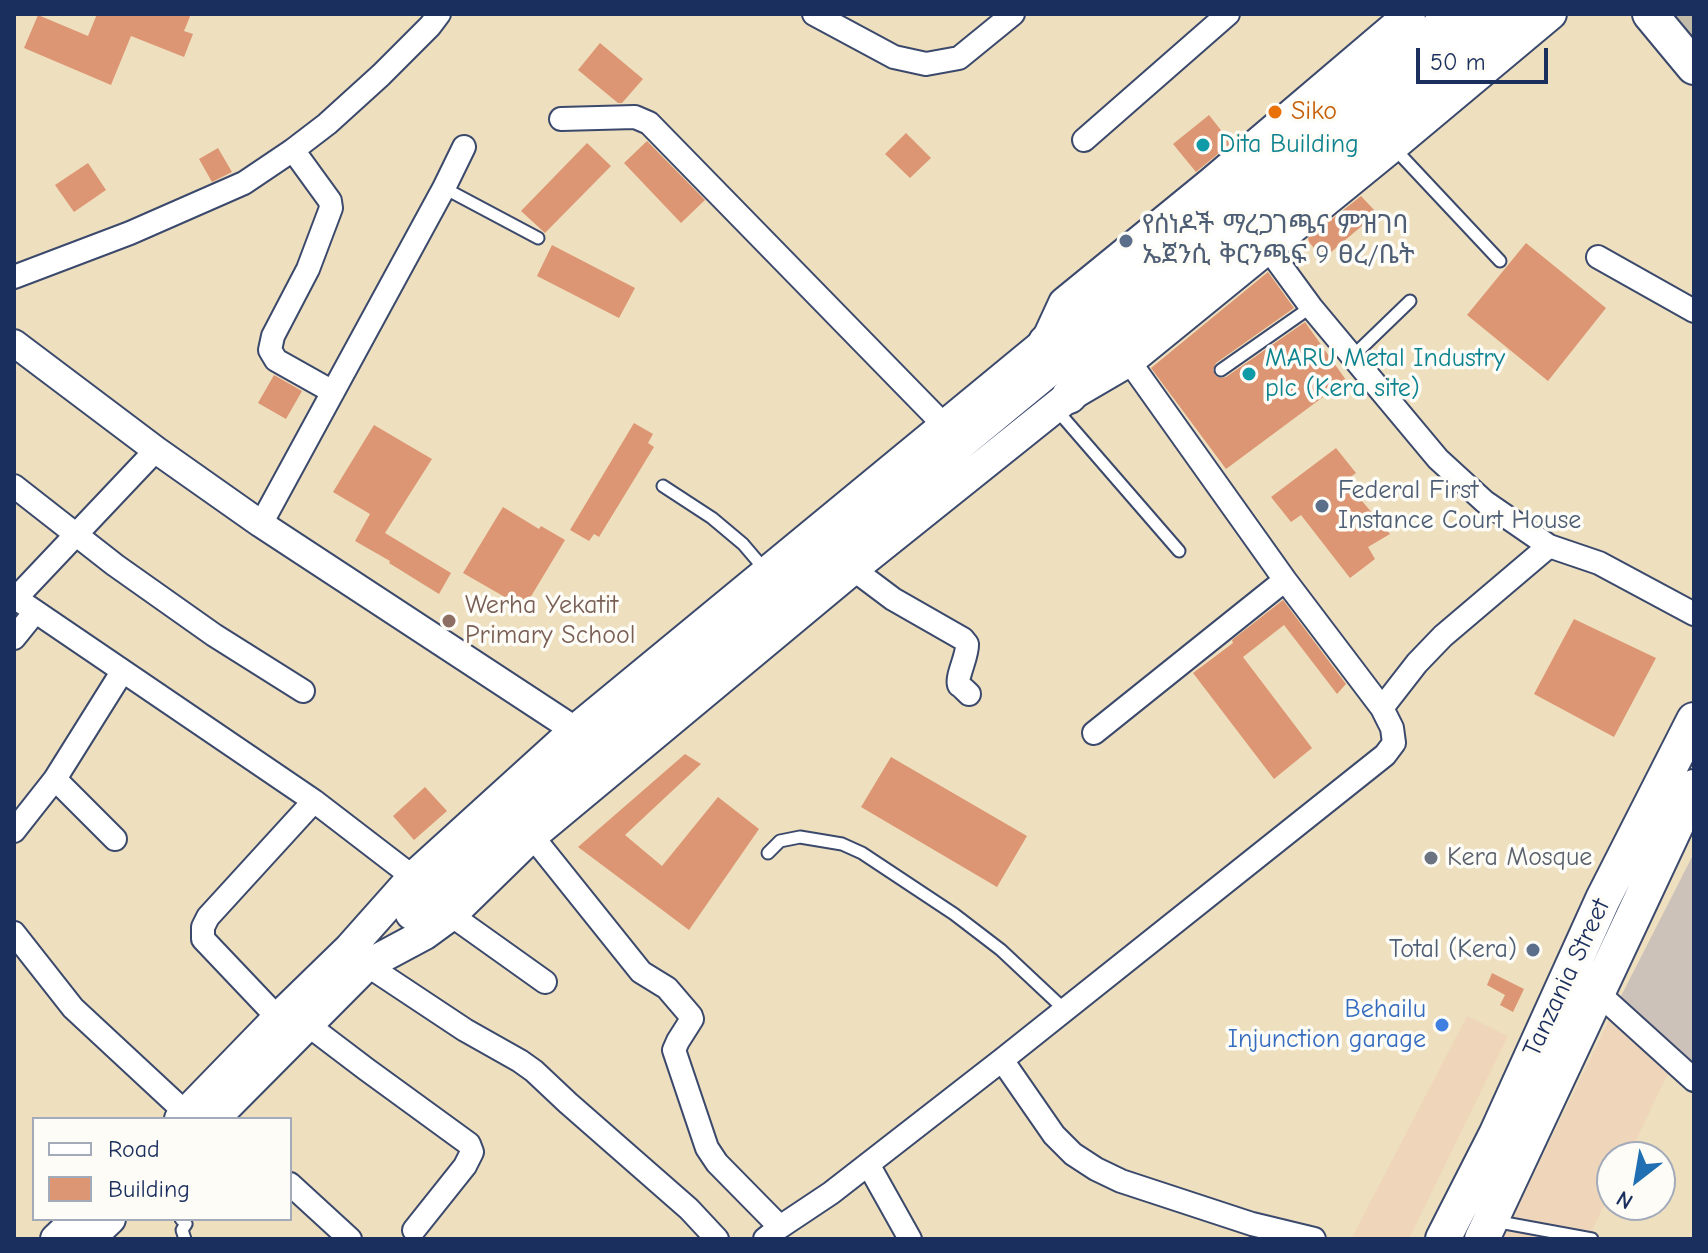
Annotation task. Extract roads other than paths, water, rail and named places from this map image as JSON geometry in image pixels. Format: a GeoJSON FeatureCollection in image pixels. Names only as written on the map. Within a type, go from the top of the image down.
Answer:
{"type":"FeatureCollection","features":[{"type":"Feature","properties":{"kind":"main road"},"geometry":{"type":"LineString","coordinates":[[202,1114],[308,1025],[413,877],[575,730],[1046,342],[1456,14]]}},
{"type":"Feature","properties":{"kind":"main road"},"geometry":{"type":"LineString","coordinates":[[202,1114],[278,1018],[411,914],[556,778],[1489,14]]}},
{"type":"Feature","properties":{"kind":"main road"},"geometry":{"type":"LineString","coordinates":[[1061,402],[1117,343],[1523,14]]}},
{"type":"Feature","properties":{"kind":"main road"},"geometry":{"type":"LineString","coordinates":[[358,957],[425,934],[451,915],[532,836],[853,569],[1061,402],[1129,361],[1551,14]]}},
{"type":"Feature","properties":{"kind":"main road"},"geometry":{"type":"LineString","coordinates":[[1619,14],[1658,23],[1694,67]]}},
{"type":"Feature","properties":{"kind":"main road"},"geometry":{"type":"LineString","coordinates":[[1046,342],[1064,303],[1211,183],[1403,16]]}},
{"type":"Feature","properties":{"kind":"main road","name":"Tanzania Street"},"geometry":{"type":"LineString","coordinates":[[1443,1239],[1496,1135],[1632,840],[1694,720]]}},
{"type":"Feature","properties":{"kind":"main road","name":"Tanzania Street"},"geometry":{"type":"LineString","coordinates":[[1486,1230],[1694,787]]}},
{"type":"Feature","properties":{"kind":"main road"},"geometry":{"type":"LineString","coordinates":[[1579,951],[1613,962]]}},
{"type":"Feature","properties":{"kind":"main road"},"geometry":{"type":"LineString","coordinates":[[56,1239],[75,1221]]}},
{"type":"Feature","properties":{"kind":"main road"},"geometry":{"type":"LineString","coordinates":[[89,1239],[108,1221]]}},
{"type":"Feature","properties":{"kind":"street"},"geometry":{"type":"LineString","coordinates":[[14,277],[117,238],[244,183],[327,124],[381,75],[439,14]]}},
{"type":"Feature","properties":{"kind":"street"},"geometry":{"type":"LineString","coordinates":[[814,14],[894,57],[926,64],[959,58],[1013,14]]}},
{"type":"Feature","properties":{"kind":"street"},"geometry":{"type":"LineString","coordinates":[[1084,140],[1228,14]]}},
{"type":"Feature","properties":{"kind":"street"},"geometry":{"type":"LineString","coordinates":[[561,119],[635,117],[649,123],[944,425]]}},
{"type":"Feature","properties":{"kind":"street"},"geometry":{"type":"LineString","coordinates":[[261,524],[464,147]]}},
{"type":"Feature","properties":{"kind":"street"},"geometry":{"type":"LineString","coordinates":[[293,150],[326,194],[331,208],[308,269],[273,336],[270,350],[276,360],[333,392]]}},
{"type":"Feature","properties":{"kind":"street"},"geometry":{"type":"LineString","coordinates":[[1267,247],[1311,307],[1438,459],[1485,502],[1549,546],[1599,563],[1694,614]]}},
{"type":"Feature","properties":{"kind":"street"},"geometry":{"type":"LineString","coordinates":[[1598,257],[1694,311]]}},
{"type":"Feature","properties":{"kind":"street"},"geometry":{"type":"LineString","coordinates":[[14,343],[261,524],[575,730]]}},
{"type":"Feature","properties":{"kind":"street"},"geometry":{"type":"LineString","coordinates":[[532,836],[641,972],[667,988],[691,1016],[674,1050],[707,1148],[772,1233],[831,1193],[1065,1010],[1385,755],[1394,743],[1392,728],[1382,708],[1285,580],[1129,361]]}},
{"type":"Feature","properties":{"kind":"street"},"geometry":{"type":"LineString","coordinates":[[156,450],[15,598],[314,801],[413,877]]}},
{"type":"Feature","properties":{"kind":"street"},"geometry":{"type":"LineString","coordinates":[[14,486],[214,635],[303,691]]}},
{"type":"Feature","properties":{"kind":"street"},"geometry":{"type":"LineString","coordinates":[[1382,708],[1443,636],[1549,546]]}},
{"type":"Feature","properties":{"kind":"street"},"geometry":{"type":"LineString","coordinates":[[853,569],[893,599],[963,639],[967,644],[967,653],[958,679],[959,685],[969,694]]}},
{"type":"Feature","properties":{"kind":"street"},"geometry":{"type":"LineString","coordinates":[[1094,733],[1285,580]]}},
{"type":"Feature","properties":{"kind":"street"},"geometry":{"type":"LineString","coordinates":[[14,638],[35,612]]}},
{"type":"Feature","properties":{"kind":"street"},"geometry":{"type":"LineString","coordinates":[[14,831],[55,779],[122,672]]}},
{"type":"Feature","properties":{"kind":"street"},"geometry":{"type":"LineString","coordinates":[[55,779],[115,839]]}},
{"type":"Feature","properties":{"kind":"street"},"geometry":{"type":"LineString","coordinates":[[278,1018],[203,939],[203,927],[208,917],[314,801]]}},
{"type":"Feature","properties":{"kind":"street"},"geometry":{"type":"LineString","coordinates":[[451,915],[545,982]]}},
{"type":"Feature","properties":{"kind":"street"},"geometry":{"type":"LineString","coordinates":[[14,933],[73,1008],[202,1114]]}},
{"type":"Feature","properties":{"kind":"street"},"geometry":{"type":"LineString","coordinates":[[358,957],[465,1030],[534,1071],[689,1209],[717,1239]]}},
{"type":"Feature","properties":{"kind":"street"},"geometry":{"type":"LineString","coordinates":[[1598,993],[1694,1080]]}},
{"type":"Feature","properties":{"kind":"street"},"geometry":{"type":"LineString","coordinates":[[308,1025],[469,1144],[472,1152],[465,1166],[416,1236]]}},
{"type":"Feature","properties":{"kind":"street"},"geometry":{"type":"LineString","coordinates":[[1002,1060],[1054,1135],[1073,1154],[1096,1169],[1121,1181],[1252,1224],[1314,1239]]}},
{"type":"Feature","properties":{"kind":"street"},"geometry":{"type":"LineString","coordinates":[[868,1164],[910,1239]]}},
{"type":"Feature","properties":{"kind":"street"},"geometry":{"type":"LineString","coordinates":[[292,1186],[350,1239]]}},
{"type":"Feature","properties":{"kind":"lane"},"geometry":{"type":"LineString","coordinates":[[1393,146],[1500,261]]}},
{"type":"Feature","properties":{"kind":"lane"},"geometry":{"type":"LineString","coordinates":[[444,188],[538,238]]}},
{"type":"Feature","properties":{"kind":"lane"},"geometry":{"type":"LineString","coordinates":[[1352,357],[1410,301]]}},
{"type":"Feature","properties":{"kind":"lane"},"geometry":{"type":"LineString","coordinates":[[1221,370],[1311,307]]}},
{"type":"Feature","properties":{"kind":"lane"},"geometry":{"type":"LineString","coordinates":[[1061,402],[1179,551]]}},
{"type":"Feature","properties":{"kind":"lane"},"geometry":{"type":"LineString","coordinates":[[663,486],[712,518],[743,544],[766,572]]}},
{"type":"Feature","properties":{"kind":"lane"},"geometry":{"type":"LineString","coordinates":[[768,853],[780,841],[800,837],[842,844],[862,853],[954,914],[1001,950],[1065,1010]]}},
{"type":"Feature","properties":{"kind":"lane"},"geometry":{"type":"LineString","coordinates":[[183,1221],[186,1224],[182,1230],[185,1239]]}},
{"type":"Feature","properties":{"kind":"lane"},"geometry":{"type":"LineString","coordinates":[[1486,1230],[1592,1239]]}},
{"type":"Feature","properties":{"kind":"tunnel"},"geometry":{"type":"LineString","coordinates":[[1676,14],[1694,38]]}},
{"type":"Feature","properties":{"kind":"place","name":"Siko"},"geometry":{"type":"Point","coordinates":[1275,112]}},
{"type":"Feature","properties":{"kind":"place","name":"Dita Building"},"geometry":{"type":"Point","coordinates":[1203,145]}},
{"type":"Feature","properties":{"kind":"place","name":"የሰነዶች ማረጋገጫና ምዝገባ ኤጀንሲ ቅርንጫፍ 9 ፀረ/ቤት"},"geometry":{"type":"Point","coordinates":[1126,241]}},
{"type":"Feature","properties":{"kind":"place","name":"MARU Metal Industry plc (Kera site)"},"geometry":{"type":"Point","coordinates":[1249,374]}},
{"type":"Feature","properties":{"kind":"place","name":"Federal First Instance Court House"},"geometry":{"type":"Point","coordinates":[1322,506]}},
{"type":"Feature","properties":{"kind":"place","name":"Werha Yekatit Primary School"},"geometry":{"type":"Point","coordinates":[449,621]}},
{"type":"Feature","properties":{"kind":"place","name":"Kera Mosque"},"geometry":{"type":"Point","coordinates":[1431,858]}},
{"type":"Feature","properties":{"kind":"place","name":"Total (Kera)"},"geometry":{"type":"Point","coordinates":[1533,950]}},
{"type":"Feature","properties":{"kind":"place","name":"Behailu Injunction garage"},"geometry":{"type":"Point","coordinates":[1442,1025]}}]}
